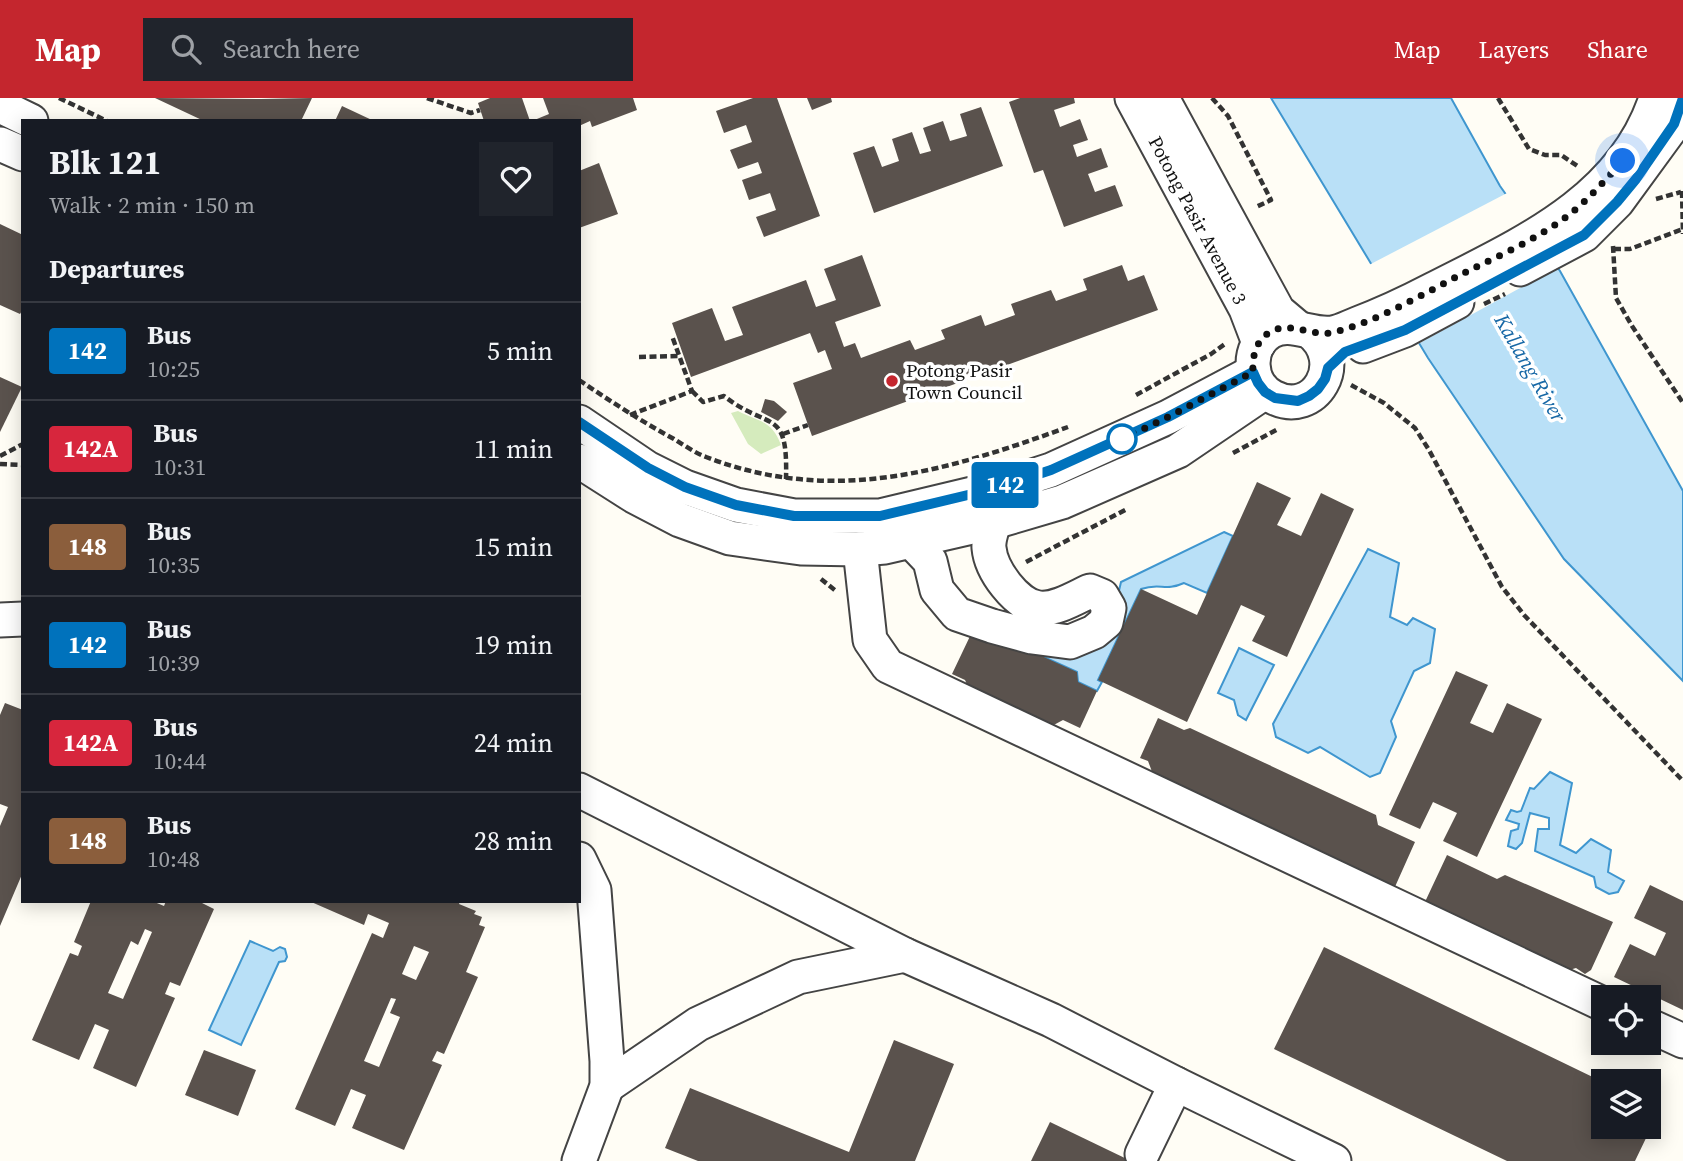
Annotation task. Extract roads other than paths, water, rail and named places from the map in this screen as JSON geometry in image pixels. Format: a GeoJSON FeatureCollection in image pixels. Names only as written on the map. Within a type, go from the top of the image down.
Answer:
{"type":"FeatureCollection","features":[{"type":"Feature","properties":{"kind":"street","name":"Potong Pasir Avenue 3"},"geometry":{"type":"LineString","coordinates":[[1132,98],[1246,309],[1251,361]]}},
{"type":"Feature","properties":{"kind":"street","name":"Potong Pasir Avenue 3"},"geometry":{"type":"LineString","coordinates":[[1162,98],[1278,311],[1326,349]]}},
{"type":"Feature","properties":{"kind":"street"},"geometry":{"type":"LineString","coordinates":[[1589,230],[1623,161],[1640,135],[1656,98]]}},
{"type":"Feature","properties":{"kind":"street"},"geometry":{"type":"LineString","coordinates":[[581,462],[680,520],[730,538],[801,548],[860,549],[912,542],[1062,502],[1178,451],[1273,330],[1326,349],[1405,330],[1589,230],[1636,179],[1674,124],[1683,99]]}},
{"type":"Feature","properties":{"kind":"street"},"geometry":{"type":"LineString","coordinates":[[0,106],[27,119]]}},
{"type":"Feature","properties":{"kind":"street"},"geometry":{"type":"LineString","coordinates":[[0,144],[21,154]]}},
{"type":"Feature","properties":{"kind":"street"},"geometry":{"type":"LineString","coordinates":[[1251,361],[1275,398],[1298,401],[1318,389],[1325,379],[1326,349]]}},
{"type":"Feature","properties":{"kind":"street"},"geometry":{"type":"LineString","coordinates":[[581,423],[648,468],[685,487],[736,505],[794,516],[880,516],[993,489],[1051,470],[1168,417],[1251,361]]}},
{"type":"Feature","properties":{"kind":"street"},"geometry":{"type":"LineString","coordinates":[[912,542],[930,561],[937,590],[957,614],[1032,637],[1070,642],[1094,632],[1106,622],[1109,608],[1102,596],[1090,591],[1062,604],[1038,608],[1016,597],[997,573],[989,548],[994,522]]}},
{"type":"Feature","properties":{"kind":"street"},"geometry":{"type":"LineString","coordinates":[[860,549],[870,640],[888,666],[1591,998]]}},
{"type":"Feature","properties":{"kind":"street"},"geometry":{"type":"LineString","coordinates":[[0,620],[21,620]]}},
{"type":"Feature","properties":{"kind":"street"},"geometry":{"type":"LineString","coordinates":[[581,791],[905,955],[1051,1020],[1334,1161]]}},
{"type":"Feature","properties":{"kind":"street"},"geometry":{"type":"LineString","coordinates":[[579,1161],[607,1086],[594,890],[581,863]]}},
{"type":"Feature","properties":{"kind":"street"},"geometry":{"type":"LineString","coordinates":[[607,1086],[698,1024],[798,977],[905,955]]}},
{"type":"Feature","properties":{"kind":"street"},"geometry":{"type":"LineString","coordinates":[[1661,1031],[1683,1041]]}},
{"type":"Feature","properties":{"kind":"street"},"geometry":{"type":"LineString","coordinates":[[1142,1154],[1176,1084]]}},
{"type":"Feature","properties":{"kind":"water","name":"Kallang River"},"geometry":{"type":"Polygon","coordinates":[[[1271,98],[1451,98],[1500,186],[1560,271],[1683,491],[1683,681],[1564,559],[1428,358],[1271,98]]]}},
{"type":"Feature","properties":{"kind":"water"},"geometry":{"type":"Polygon","coordinates":[[[1224,532],[1233,536],[1207,593],[1184,583],[1172,587],[1153,586],[1141,589],[1098,680],[1102,682],[1097,691],[1078,682],[1077,672],[993,634],[1108,638],[1121,582],[1224,532]]]}},
{"type":"Feature","properties":{"kind":"water"},"geometry":{"type":"Polygon","coordinates":[[[1368,549],[1399,563],[1390,617],[1407,625],[1413,618],[1435,629],[1430,663],[1414,671],[1391,721],[1396,737],[1380,773],[1370,777],[1320,747],[1308,753],[1276,737],[1273,724],[1368,549]]]}},
{"type":"Feature","properties":{"kind":"water"},"geometry":{"type":"Polygon","coordinates":[[[1239,648],[1274,665],[1246,720],[1238,715],[1234,700],[1218,693],[1239,648]]]}},
{"type":"Feature","properties":{"kind":"water"},"geometry":{"type":"Polygon","coordinates":[[[1550,772],[1572,783],[1560,845],[1576,853],[1591,839],[1611,850],[1608,872],[1624,881],[1618,892],[1609,894],[1596,887],[1594,877],[1535,851],[1538,829],[1549,829],[1549,818],[1530,813],[1522,843],[1516,849],[1508,846],[1511,831],[1518,829],[1519,824],[1506,820],[1511,810],[1521,811],[1530,788],[1534,789],[1550,772]]]}},
{"type":"Feature","properties":{"kind":"water"},"geometry":{"type":"Polygon","coordinates":[[[250,941],[273,951],[280,947],[285,949],[287,957],[285,961],[279,962],[241,1045],[209,1030],[250,941]]]}},
{"type":"Feature","properties":{"kind":"place","name":"Potong Pasir Town Council"},"geometry":{"type":"Point","coordinates":[892,381]}}]}
